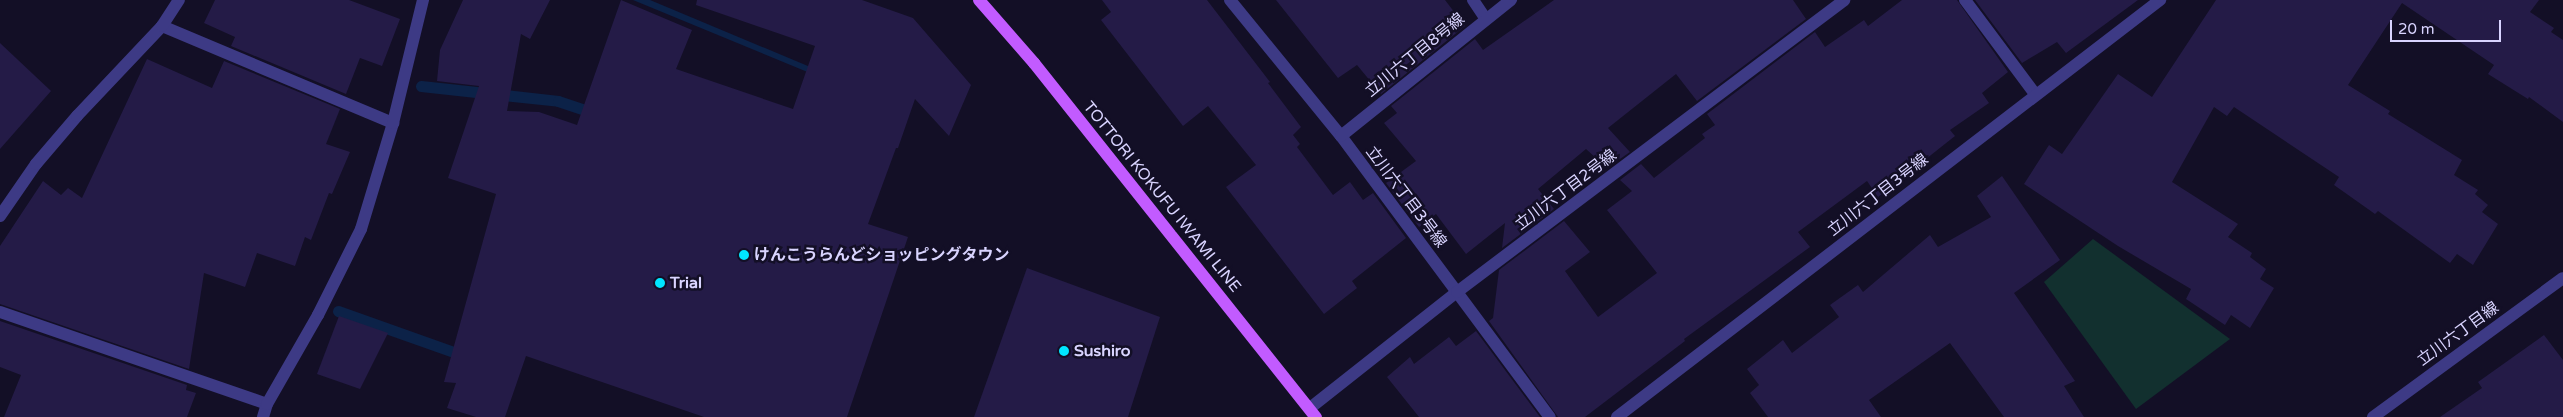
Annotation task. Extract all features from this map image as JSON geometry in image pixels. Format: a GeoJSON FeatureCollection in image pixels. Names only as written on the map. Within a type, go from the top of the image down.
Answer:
{"type":"FeatureCollection","features":[{"type":"Feature","properties":{"kind":"main road","name":"TOTTORI KOKUFU IWAMI LINE"},"geometry":{"type":"LineString","coordinates":[[979,0],[1034,63],[1313,412]]}},
{"type":"Feature","properties":{"kind":"street"},"geometry":{"type":"LineString","coordinates":[[2,208],[76,116],[162,26],[179,0]]}},
{"type":"Feature","properties":{"kind":"street"},"geometry":{"type":"LineString","coordinates":[[263,417],[267,404],[318,315],[361,229],[392,124],[423,0]]}},
{"type":"Feature","properties":{"kind":"street","name":"立川六丁目3号線"},"geometry":{"type":"LineString","coordinates":[[1230,0],[1341,136],[1550,417]]}},
{"type":"Feature","properties":{"kind":"street"},"geometry":{"type":"LineString","coordinates":[[1473,0],[1486,19]]}},
{"type":"Feature","properties":{"kind":"street","name":"立川六丁目8号線"},"geometry":{"type":"LineString","coordinates":[[1341,136],[1511,0]]}},
{"type":"Feature","properties":{"kind":"street","name":"立川六丁目2号線"},"geometry":{"type":"LineString","coordinates":[[1313,412],[1457,292],[1844,0]]}},
{"type":"Feature","properties":{"kind":"street"},"geometry":{"type":"LineString","coordinates":[[1966,0],[2035,94]]}},
{"type":"Feature","properties":{"kind":"street","name":"立川六丁目3号線"},"geometry":{"type":"LineString","coordinates":[[1617,417],[2035,94],[2160,0]]}},
{"type":"Feature","properties":{"kind":"street"},"geometry":{"type":"LineString","coordinates":[[162,26],[392,124]]}},
{"type":"Feature","properties":{"kind":"street","name":"立川六丁目線"},"geometry":{"type":"LineString","coordinates":[[2373,417],[2563,278]]}},
{"type":"Feature","properties":{"kind":"street"},"geometry":{"type":"LineString","coordinates":[[0,312],[267,404]]}},
{"type":"Feature","properties":{"kind":"green space"},"geometry":{"type":"Polygon","coordinates":[[[2093,239],[2230,339],[2136,409],[2044,282],[2093,239]]]}},
{"type":"Feature","properties":{"kind":"water"},"geometry":{"type":"Polygon","coordinates":[[[633,0],[650,0],[846,82],[873,99],[633,0]]]}},
{"type":"Feature","properties":{"kind":"building"},"geometry":{"type":"Polygon","coordinates":[[[215,0],[349,0],[400,19],[382,66],[360,58],[346,94],[231,46],[235,37],[204,23],[215,0]]]}},
{"type":"Feature","properties":{"kind":"building"},"geometry":{"type":"Polygon","coordinates":[[[463,0],[550,0],[530,39],[521,34],[507,111],[539,112],[577,125],[621,0],[692,30],[676,69],[793,109],[815,46],[696,5],[697,0],[862,0],[913,18],[971,85],[949,136],[915,99],[898,148],[896,148],[868,224],[908,237],[847,417],[704,417],[526,356],[505,417],[476,417],[447,408],[456,383],[444,382],[496,194],[448,178],[479,86],[437,81],[440,50],[463,0]]]}},
{"type":"Feature","properties":{"kind":"building"},"geometry":{"type":"Polygon","coordinates":[[[1102,0],[1207,0],[1270,82],[1268,83],[1301,127],[1293,135],[1300,144],[1297,147],[1333,195],[1350,182],[1363,200],[1373,193],[1406,238],[1352,281],[1357,288],[1324,314],[1226,187],[1256,165],[1208,106],[1183,126],[1101,20],[1111,12],[1102,0]]]}},
{"type":"Feature","properties":{"kind":"building"},"geometry":{"type":"Polygon","coordinates":[[[1276,0],[1445,0],[1465,26],[1381,94],[1357,65],[1338,78],[1276,0]]]}},
{"type":"Feature","properties":{"kind":"building"},"geometry":{"type":"Polygon","coordinates":[[[1554,0],[1793,0],[1806,19],[1697,101],[1676,74],[1608,128],[1630,152],[1607,168],[1586,149],[1538,189],[1554,209],[1502,248],[1505,223],[1466,254],[1436,214],[1419,227],[1386,183],[1416,161],[1384,123],[1397,113],[1391,106],[1475,39],[1483,50],[1554,0]]]}},
{"type":"Feature","properties":{"kind":"building"},"geometry":{"type":"Polygon","coordinates":[[[1902,0],[1957,0],[2008,72],[1982,93],[1989,103],[1950,130],[1955,136],[1878,197],[1867,181],[1798,232],[1810,247],[1684,339],[1685,341],[1585,417],[1558,417],[1489,321],[1493,318],[1499,270],[1564,221],[1590,252],[1565,271],[1598,317],[1657,273],[1607,210],[1632,191],[1620,180],[1641,164],[1654,178],[1705,138],[1702,134],[1715,125],[1707,114],[1815,32],[1825,47],[1864,20],[1868,26],[1902,0]]]}},
{"type":"Feature","properties":{"kind":"building"},"geometry":{"type":"Polygon","coordinates":[[[1975,0],[2138,0],[2066,53],[2057,42],[2022,63],[1975,0]]]}},
{"type":"Feature","properties":{"kind":"building"},"geometry":{"type":"Polygon","coordinates":[[[2216,0],[2539,0],[2530,12],[2554,28],[2551,32],[2563,40],[2563,122],[2529,97],[2528,99],[2488,74],[2494,65],[2402,3],[2348,85],[2390,111],[2388,114],[2462,160],[2454,175],[2478,190],[2475,194],[2488,205],[2482,212],[2498,224],[2473,265],[2457,254],[2450,263],[2378,211],[2375,214],[2334,185],[2339,177],[2234,107],[2227,116],[2214,107],[2172,182],[2238,224],[2228,237],[2252,253],[2250,257],[2266,269],[2260,279],[2274,288],[2250,328],[2231,315],[2225,325],[2186,299],[2191,289],[2118,246],[2024,184],[2049,145],[2062,154],[2118,74],[2152,97],[2216,0]]]}},
{"type":"Feature","properties":{"kind":"building"},"geometry":{"type":"Polygon","coordinates":[[[0,43],[51,91],[0,149],[0,43]]]}},
{"type":"Feature","properties":{"kind":"building"},"geometry":{"type":"Polygon","coordinates":[[[147,59],[212,88],[224,61],[340,109],[326,144],[350,152],[332,194],[329,193],[311,240],[305,237],[295,266],[257,253],[245,287],[204,273],[189,369],[0,304],[0,246],[43,181],[61,195],[68,188],[82,198],[147,59]]]}},
{"type":"Feature","properties":{"kind":"building"},"geometry":{"type":"Polygon","coordinates":[[[2002,176],[2060,260],[2014,293],[2075,381],[2064,386],[2084,417],[2004,417],[1950,343],[1869,400],[1881,417],[1768,417],[1750,393],[1759,385],[1747,369],[1783,340],[1792,353],[1839,317],[1830,305],[1858,285],[1863,292],[1930,235],[1938,247],[1991,217],[1977,196],[2002,176]]]}},
{"type":"Feature","properties":{"kind":"building"},"geometry":{"type":"Polygon","coordinates":[[[1027,268],[1160,317],[1128,417],[974,417],[1027,268]]]}},
{"type":"Feature","properties":{"kind":"building"},"geometry":{"type":"Polygon","coordinates":[[[339,316],[388,333],[360,389],[317,374],[339,316]]]}},
{"type":"Feature","properties":{"kind":"building"},"geometry":{"type":"Polygon","coordinates":[[[0,321],[187,385],[186,390],[196,393],[187,417],[4,417],[21,375],[0,367],[0,321]]]}},
{"type":"Feature","properties":{"kind":"building"},"geometry":{"type":"Polygon","coordinates":[[[1476,331],[1540,417],[1419,417],[1387,377],[1410,357],[1414,364],[1449,337],[1456,346],[1476,331]]]}},
{"type":"Feature","properties":{"kind":"building"},"geometry":{"type":"Polygon","coordinates":[[[2544,335],[2563,360],[2563,417],[2440,417],[2482,388],[2478,382],[2544,335]]]}},
{"type":"Feature","properties":{"kind":"waterway"},"geometry":{"type":"LineString","coordinates":[[421,86],[558,101],[597,114]]}},
{"type":"Feature","properties":{"kind":"waterway"},"geometry":{"type":"LineString","coordinates":[[338,311],[465,356]]}},
{"type":"Feature","properties":{"kind":"place","name":"けんこうらんどショッピングタウン"},"geometry":{"type":"Point","coordinates":[744,255]}},
{"type":"Feature","properties":{"kind":"place","name":"Trial"},"geometry":{"type":"Point","coordinates":[660,283]}},
{"type":"Feature","properties":{"kind":"place","name":"Sushiro"},"geometry":{"type":"Point","coordinates":[1064,351]}}]}
